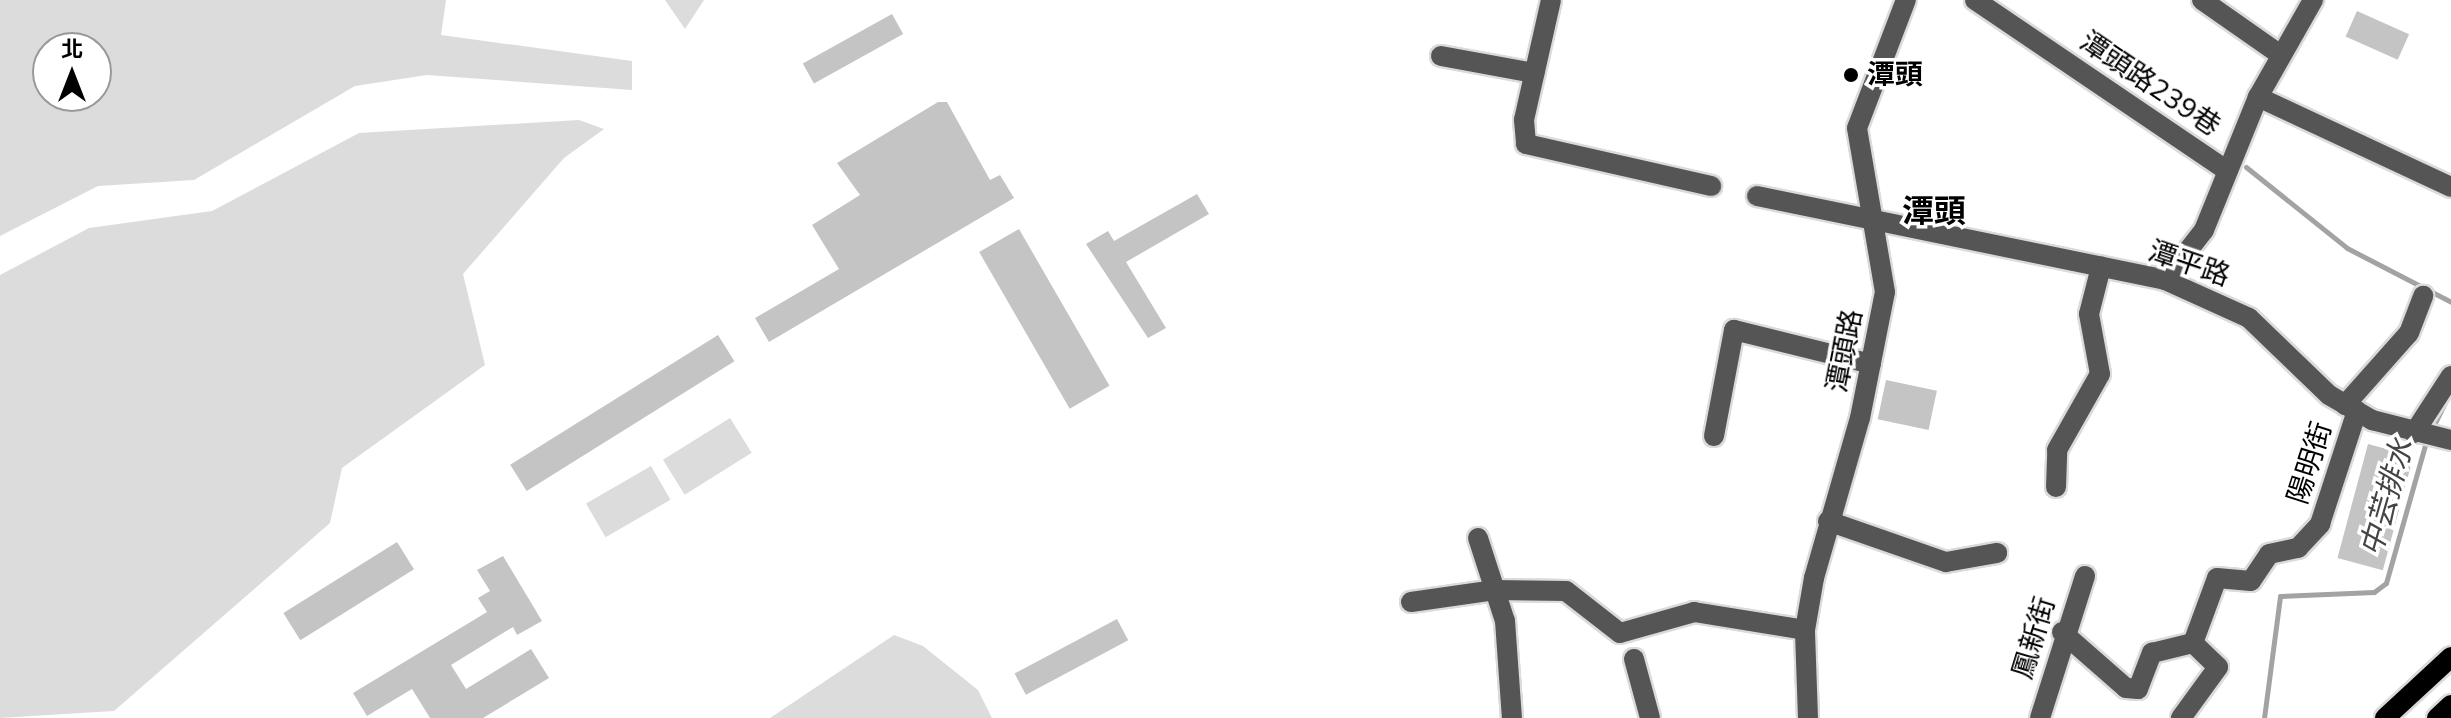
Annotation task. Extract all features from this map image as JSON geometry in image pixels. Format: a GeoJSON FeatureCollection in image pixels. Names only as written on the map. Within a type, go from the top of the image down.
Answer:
{"type":"FeatureCollection","features":[{"type":"Feature","properties":{"kind":"main road"},"geometry":{"type":"LineString","coordinates":[[2385,718],[2451,657]]}},
{"type":"Feature","properties":{"kind":"main road"},"geometry":{"type":"LineString","coordinates":[[2437,718],[2451,705]]}},
{"type":"Feature","properties":{"kind":"street"},"geometry":{"type":"LineString","coordinates":[[1551,0],[1523,133],[1534,150],[1711,186]]}},
{"type":"Feature","properties":{"kind":"street","name":"潭頭路239巷"},"geometry":{"type":"LineString","coordinates":[[1975,0],[2228,171],[2258,97],[2305,4]]}},
{"type":"Feature","properties":{"kind":"street"},"geometry":{"type":"LineString","coordinates":[[2202,0],[2279,54]]}},
{"type":"Feature","properties":{"kind":"street","name":"潭頭路"},"geometry":{"type":"LineString","coordinates":[[1808,718],[1805,630],[1828,521],[1871,364],[1885,266],[1872,220],[1857,128],[1902,1]]}},
{"type":"Feature","properties":{"kind":"street"},"geometry":{"type":"LineString","coordinates":[[1441,56],[1534,73]]}},
{"type":"Feature","properties":{"kind":"street"},"geometry":{"type":"LineString","coordinates":[[2258,97],[2451,187]]}},
{"type":"Feature","properties":{"kind":"street"},"geometry":{"type":"LineString","coordinates":[[2165,280],[2204,230],[2228,171]]}},
{"type":"Feature","properties":{"kind":"street","name":"潭平路"},"geometry":{"type":"LineString","coordinates":[[1757,196],[2165,280],[2249,318],[2351,408],[2414,433],[2451,440]]}},
{"type":"Feature","properties":{"kind":"street"},"geometry":{"type":"LineString","coordinates":[[2056,487],[2057,450],[2100,374],[2089,314],[2101,267]]}},
{"type":"Feature","properties":{"kind":"street"},"geometry":{"type":"LineString","coordinates":[[2351,408],[2409,333],[2423,296]]}},
{"type":"Feature","properties":{"kind":"street"},"geometry":{"type":"LineString","coordinates":[[1714,436],[1734,330],[1871,364]]}},
{"type":"Feature","properties":{"kind":"street"},"geometry":{"type":"LineString","coordinates":[[2414,433],[2451,376]]}},
{"type":"Feature","properties":{"kind":"street","name":"陽明街"},"geometry":{"type":"LineString","coordinates":[[2193,643],[2217,578],[2251,581],[2269,554],[2298,548],[2320,524],[2351,408]]}},
{"type":"Feature","properties":{"kind":"street"},"geometry":{"type":"LineString","coordinates":[[1828,521],[1946,562],[1997,553]]}},
{"type":"Feature","properties":{"kind":"street"},"geometry":{"type":"LineString","coordinates":[[1478,538],[1505,621],[1512,718]]}},
{"type":"Feature","properties":{"kind":"street","name":"鳳新街"},"geometry":{"type":"LineString","coordinates":[[2040,718],[2062,632],[2085,576]]}},
{"type":"Feature","properties":{"kind":"street"},"geometry":{"type":"LineString","coordinates":[[1411,602],[1495,590],[1566,591],[1620,633],[1694,612],[1805,630]]}},
{"type":"Feature","properties":{"kind":"street"},"geometry":{"type":"LineString","coordinates":[[2062,632],[2132,690],[2152,653],[2193,643],[2218,667],[2181,718]]}},
{"type":"Feature","properties":{"kind":"street"},"geometry":{"type":"LineString","coordinates":[[1634,659],[1650,718]]}},
{"type":"Feature","properties":{"kind":"shaded area"},"geometry":{"type":"Polygon","coordinates":[[[0,0],[446,0],[441,35],[632,61],[632,90],[427,75],[355,86],[194,180],[98,186],[0,236],[0,0]]]}},
{"type":"Feature","properties":{"kind":"shaded area"},"geometry":{"type":"Polygon","coordinates":[[[665,0],[704,0],[685,29],[665,0]]]}},
{"type":"Feature","properties":{"kind":"shaded area"},"geometry":{"type":"Polygon","coordinates":[[[579,120],[604,129],[564,158],[463,274],[485,365],[342,468],[330,523],[114,711],[0,718],[0,275],[89,228],[212,211],[359,133],[579,120]]]}},
{"type":"Feature","properties":{"kind":"shaded area"},"geometry":{"type":"Polygon","coordinates":[[[730,418],[752,453],[685,495],[663,460],[730,418]]]}},
{"type":"Feature","properties":{"kind":"shaded area"},"geometry":{"type":"Polygon","coordinates":[[[651,466],[670,500],[606,537],[586,504],[651,466]]]}},
{"type":"Feature","properties":{"kind":"shaded area"},"geometry":{"type":"Polygon","coordinates":[[[894,635],[923,646],[978,690],[992,718],[770,718],[894,635]]]}},
{"type":"Feature","properties":{"kind":"building"},"geometry":{"type":"Polygon","coordinates":[[[2357,11],[2409,34],[2398,60],[2346,37],[2357,11]]]}},
{"type":"Feature","properties":{"kind":"building"},"geometry":{"type":"Polygon","coordinates":[[[892,14],[903,34],[814,84],[803,63],[892,14]]]}},
{"type":"Feature","properties":{"kind":"building"},"geometry":{"type":"Polygon","coordinates":[[[938,102],[947,102],[990,180],[1000,175],[1014,198],[769,342],[755,318],[839,269],[812,225],[860,195],[837,163],[938,102]]]}},
{"type":"Feature","properties":{"kind":"building"},"geometry":{"type":"Polygon","coordinates":[[[1197,194],[1209,214],[1126,262],[1166,328],[1148,338],[1086,244],[1108,231],[1114,241],[1197,194]]]}},
{"type":"Feature","properties":{"kind":"building"},"geometry":{"type":"Polygon","coordinates":[[[1019,229],[1110,386],[1070,409],[979,252],[1019,229]]]}},
{"type":"Feature","properties":{"kind":"building"},"geometry":{"type":"Polygon","coordinates":[[[718,335],[734,361],[527,491],[510,465],[718,335]]]}},
{"type":"Feature","properties":{"kind":"building"},"geometry":{"type":"Polygon","coordinates":[[[1886,380],[1937,391],[1929,430],[1878,419],[1886,380]]]}},
{"type":"Feature","properties":{"kind":"building"},"geometry":{"type":"Polygon","coordinates":[[[2368,444],[2413,456],[2383,570],[2337,558],[2368,444]]]}},
{"type":"Feature","properties":{"kind":"building"},"geometry":{"type":"Polygon","coordinates":[[[397,542],[414,569],[300,640],[283,613],[397,542]]]}},
{"type":"Feature","properties":{"kind":"building"},"geometry":{"type":"Polygon","coordinates":[[[503,556],[542,621],[517,635],[513,627],[451,665],[466,689],[531,649],[549,678],[483,718],[430,718],[412,689],[367,716],[353,693],[487,612],[478,598],[490,591],[477,570],[503,556]]]}},
{"type":"Feature","properties":{"kind":"building"},"geometry":{"type":"Polygon","coordinates":[[[1117,619],[1128,640],[1026,695],[1015,673],[1117,619]]]}},
{"type":"Feature","properties":{"kind":"waterway","name":"中芸排水"},"geometry":{"type":"LineString","coordinates":[[2246,167],[2347,248],[2451,302]]}},
{"type":"Feature","properties":{"kind":"waterway","name":"中芸排水"},"geometry":{"type":"LineString","coordinates":[[2432,429],[2445,402]]}},
{"type":"Feature","properties":{"kind":"waterway","name":"中芸排水"},"geometry":{"type":"LineString","coordinates":[[2264,718],[2280,596],[2374,592],[2386,583],[2427,438]]}},
{"type":"Feature","properties":{"kind":"place","name":"潭頭"},"geometry":{"type":"Point","coordinates":[1851,75]}},
{"type":"Feature","properties":{"kind":"district","name":"潭頭"},"geometry":{"type":"Point","coordinates":[1934,212]}}]}
